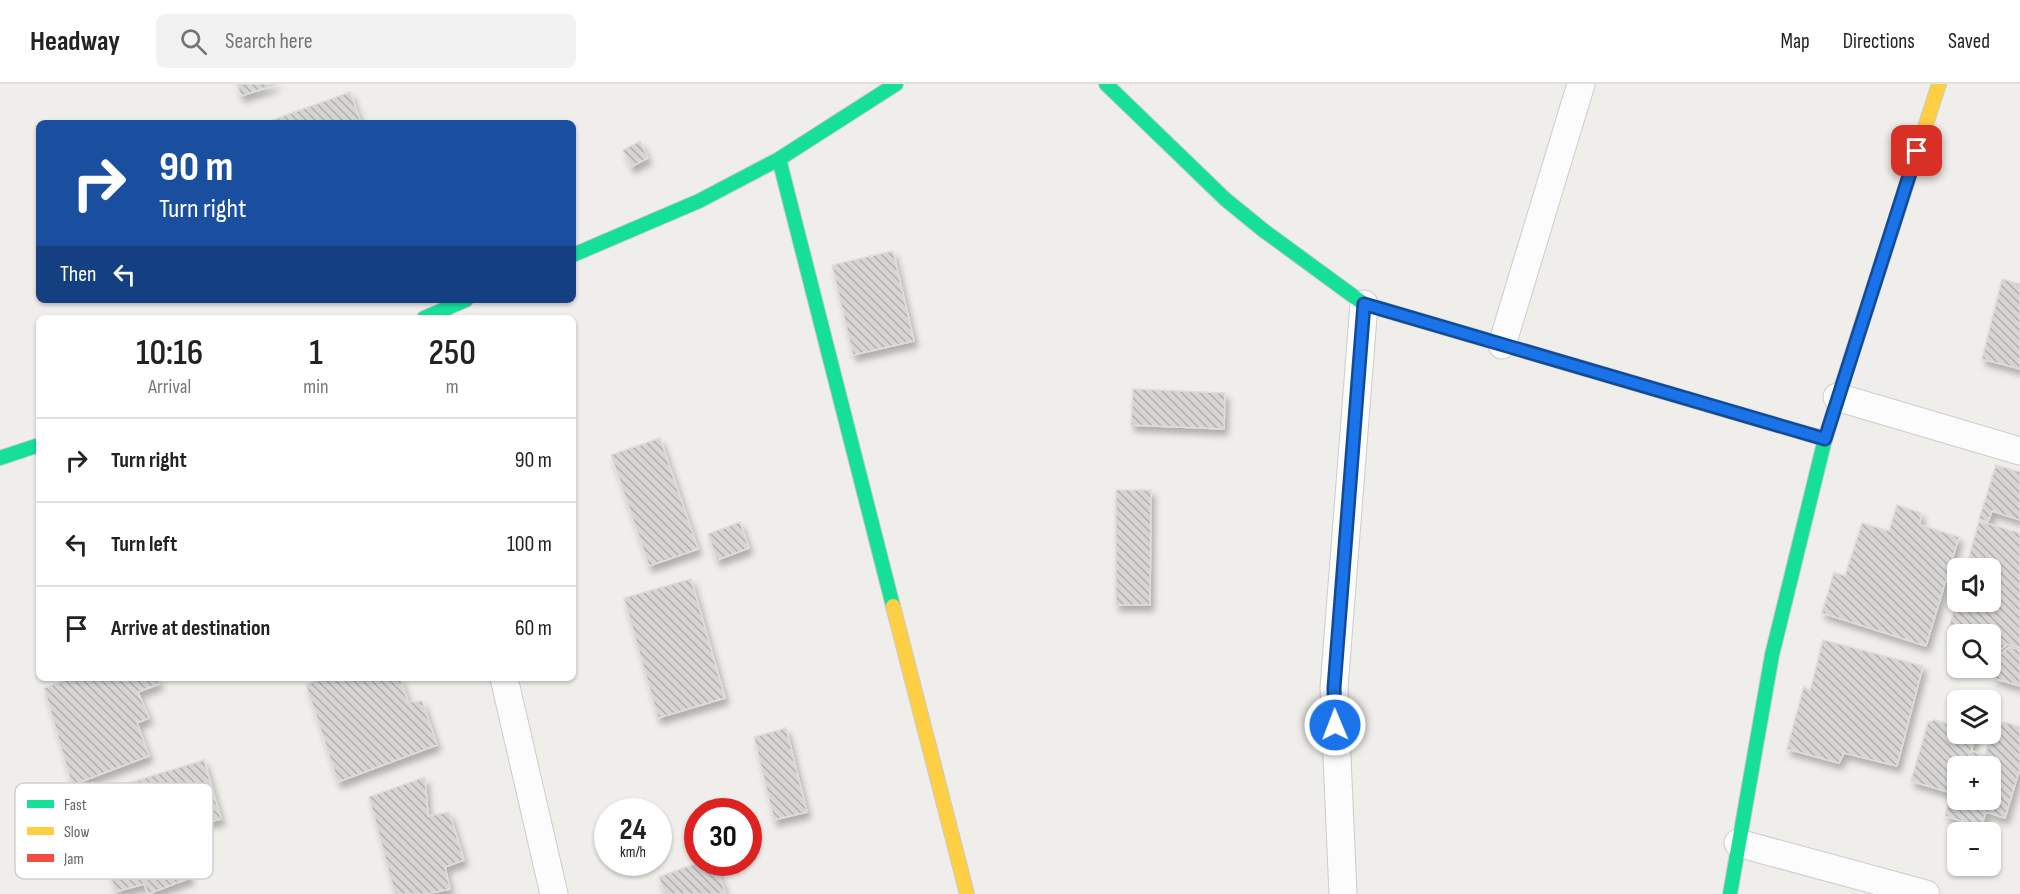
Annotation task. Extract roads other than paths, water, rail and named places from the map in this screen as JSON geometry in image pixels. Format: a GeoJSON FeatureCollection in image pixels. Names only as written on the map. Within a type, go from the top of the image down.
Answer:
{"type":"FeatureCollection","features":[{"type":"Feature","properties":{"kind":"street"},"geometry":{"type":"LineString","coordinates":[[576,254],[699,201],[778,159],[896,84]]}},
{"type":"Feature","properties":{"kind":"street"},"geometry":{"type":"LineString","coordinates":[[1106,84],[1226,199],[1263,230],[1364,304],[1825,439]]}},
{"type":"Feature","properties":{"kind":"street"},"geometry":{"type":"LineString","coordinates":[[1502,345],[1581,84]]}},
{"type":"Feature","properties":{"kind":"street"},"geometry":{"type":"LineString","coordinates":[[1730,894],[1772,655],[1825,439],[1939,84]]}},
{"type":"Feature","properties":{"kind":"street"},"geometry":{"type":"LineString","coordinates":[[778,159],[967,894]]}},
{"type":"Feature","properties":{"kind":"street"},"geometry":{"type":"LineString","coordinates":[[431,315],[459,303]]}},
{"type":"Feature","properties":{"kind":"street"},"geometry":{"type":"LineString","coordinates":[[1343,894],[1334,688],[1364,304]]}},
{"type":"Feature","properties":{"kind":"street"},"geometry":{"type":"LineString","coordinates":[[1837,397],[2020,451]]}},
{"type":"Feature","properties":{"kind":"street"},"geometry":{"type":"LineString","coordinates":[[0,458],[36,446]]}},
{"type":"Feature","properties":{"kind":"street"},"geometry":{"type":"LineString","coordinates":[[505,681],[554,894]]}},
{"type":"Feature","properties":{"kind":"street"},"geometry":{"type":"LineString","coordinates":[[1738,843],[1926,894]]}}]}
